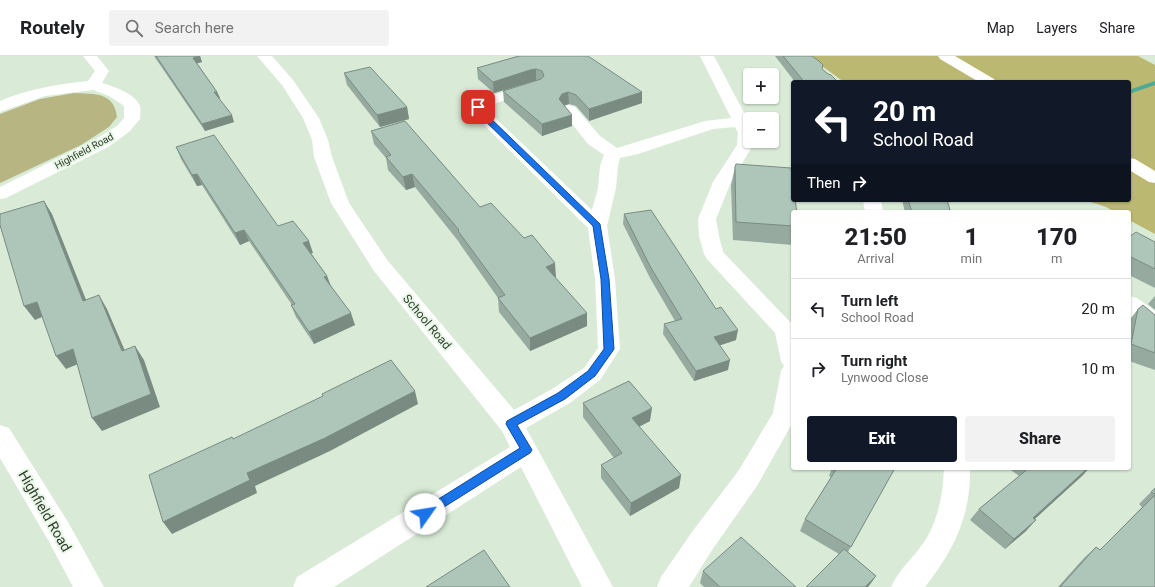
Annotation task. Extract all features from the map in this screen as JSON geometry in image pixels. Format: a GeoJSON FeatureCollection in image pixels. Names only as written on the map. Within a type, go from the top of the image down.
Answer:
{"type":"FeatureCollection","features":[{"type":"Feature","properties":{"kind":"street"},"geometry":{"type":"LineString","coordinates":[[90,56],[102,71],[93,85]]}},
{"type":"Feature","properties":{"kind":"street"},"geometry":{"type":"LineString","coordinates":[[707,56],[746,133],[745,145],[722,182],[707,219],[708,236],[714,254],[785,330],[791,353]]}},
{"type":"Feature","properties":{"kind":"street"},"geometry":{"type":"LineString","coordinates":[[945,56],[986,80]]}},
{"type":"Feature","properties":{"kind":"street","name":"School Road"},"geometry":{"type":"LineString","coordinates":[[270,62],[311,118],[320,140],[323,157],[340,203],[376,259],[511,424],[598,587]]}},
{"type":"Feature","properties":{"kind":"street","name":"Highfield Road"},"geometry":{"type":"LineString","coordinates":[[0,107],[21,98],[43,92],[93,85],[116,93],[126,99],[132,106],[132,118],[123,129],[102,143],[0,194]]}},
{"type":"Feature","properties":{"kind":"street"},"geometry":{"type":"LineString","coordinates":[[536,86],[485,102],[478,107],[480,112],[597,226]]}},
{"type":"Feature","properties":{"kind":"street"},"geometry":{"type":"LineString","coordinates":[[511,424],[561,396],[592,374],[609,349],[605,279],[597,226],[607,188],[611,160],[609,150],[594,140],[569,110]]}},
{"type":"Feature","properties":{"kind":"street"},"geometry":{"type":"LineString","coordinates":[[611,160],[632,150],[711,124],[741,122]]}},
{"type":"Feature","properties":{"kind":"street"},"geometry":{"type":"LineString","coordinates":[[1131,164],[1155,178]]}},
{"type":"Feature","properties":{"kind":"street"},"geometry":{"type":"LineString","coordinates":[[1131,305],[1154,322]]}},
{"type":"Feature","properties":{"kind":"street"},"geometry":{"type":"LineString","coordinates":[[672,587],[702,540],[748,478],[782,420],[785,414],[791,382]]}},
{"type":"Feature","properties":{"kind":"street","name":"Highfield Road"},"geometry":{"type":"LineString","coordinates":[[0,435],[58,531],[89,587]]}},
{"type":"Feature","properties":{"kind":"street"},"geometry":{"type":"LineString","coordinates":[[308,587],[526,450]]}},
{"type":"Feature","properties":{"kind":"street"},"geometry":{"type":"LineString","coordinates":[[906,587],[939,544],[952,512],[957,482],[957,470]]}},
{"type":"Feature","properties":{"kind":"shaded area"},"geometry":{"type":"Polygon","coordinates":[[[808,56],[1138,56],[1155,65],[1155,234],[1131,221],[1131,210],[1111,210],[1091,202],[1131,202],[1131,80],[841,80],[808,56]]]}},
{"type":"Feature","properties":{"kind":"shaded area"},"geometry":{"type":"Polygon","coordinates":[[[74,93],[96,94],[108,99],[115,109],[117,117],[109,127],[81,145],[0,183],[0,114],[40,99],[74,93]]]}},
{"type":"Feature","properties":{"kind":"building"},"geometry":{"type":"Polygon","coordinates":[[[156,56],[199,56],[193,58],[217,92],[214,92],[232,115],[202,124],[156,56]]]}},
{"type":"Feature","properties":{"kind":"building"},"geometry":{"type":"Polygon","coordinates":[[[519,56],[588,56],[642,92],[589,109],[576,95],[568,92],[562,94],[559,99],[572,115],[542,124],[503,91],[541,79],[544,76],[542,71],[536,69],[530,70],[493,82],[477,68],[519,56]]]}},
{"type":"Feature","properties":{"kind":"building"},"geometry":{"type":"Polygon","coordinates":[[[783,56],[812,56],[823,65],[822,69],[836,80],[802,80],[783,56]]]}},
{"type":"Feature","properties":{"kind":"building"},"geometry":{"type":"Polygon","coordinates":[[[370,67],[407,107],[377,115],[344,73],[370,67]]]}},
{"type":"Feature","properties":{"kind":"building"},"geometry":{"type":"Polygon","coordinates":[[[405,121],[480,207],[491,203],[524,238],[532,235],[555,263],[546,267],[587,313],[530,338],[498,298],[505,295],[458,231],[459,230],[412,174],[403,177],[386,157],[391,155],[371,131],[405,121]]]}},
{"type":"Feature","properties":{"kind":"building"},"geometry":{"type":"Polygon","coordinates":[[[214,135],[278,226],[293,221],[309,241],[303,243],[327,276],[324,277],[351,313],[309,332],[291,305],[295,304],[244,230],[235,233],[197,174],[192,175],[176,147],[214,135]]]}},
{"type":"Feature","properties":{"kind":"building"},"geometry":{"type":"Polygon","coordinates":[[[736,164],[791,168],[791,202],[795,202],[797,210],[791,210],[791,226],[736,222],[736,164]]]}},
{"type":"Feature","properties":{"kind":"building"},"geometry":{"type":"Polygon","coordinates":[[[44,201],[83,301],[99,295],[122,351],[135,346],[151,394],[92,418],[73,349],[56,356],[37,302],[24,306],[0,225],[0,214],[44,201]]]}},
{"type":"Feature","properties":{"kind":"building"},"geometry":{"type":"Polygon","coordinates":[[[909,202],[948,202],[950,210],[949,210],[911,210],[909,202]]]}},
{"type":"Feature","properties":{"kind":"building"},"geometry":{"type":"Polygon","coordinates":[[[651,210],[716,309],[721,307],[738,330],[714,337],[730,360],[696,371],[664,324],[682,319],[651,268],[624,214],[651,210]]]}},
{"type":"Feature","properties":{"kind":"building"},"geometry":{"type":"Polygon","coordinates":[[[1136,232],[1155,242],[1155,269],[1131,257],[1131,236],[1136,232]]]}},
{"type":"Feature","properties":{"kind":"building"},"geometry":{"type":"Polygon","coordinates":[[[1143,305],[1155,315],[1155,353],[1131,344],[1138,309],[1143,305]]]}},
{"type":"Feature","properties":{"kind":"building"},"geometry":{"type":"Polygon","coordinates":[[[391,360],[415,391],[325,438],[247,473],[250,480],[163,522],[149,475],[232,437],[233,439],[323,396],[322,394],[391,360]]]}},
{"type":"Feature","properties":{"kind":"building"},"geometry":{"type":"Polygon","coordinates":[[[629,381],[652,408],[632,418],[681,475],[631,503],[601,465],[622,453],[583,403],[629,381]]]}},
{"type":"Feature","properties":{"kind":"building"},"geometry":{"type":"Polygon","coordinates":[[[836,470],[894,470],[851,547],[805,519],[836,470]]]}},
{"type":"Feature","properties":{"kind":"building"},"geometry":{"type":"Polygon","coordinates":[[[1027,470],[1086,470],[1033,518],[1036,520],[1014,539],[979,509],[1027,470]]]}},
{"type":"Feature","properties":{"kind":"building"},"geometry":{"type":"Polygon","coordinates":[[[1155,488],[1155,494],[1151,492],[1155,488]]]}},
{"type":"Feature","properties":{"kind":"building"},"geometry":{"type":"Polygon","coordinates":[[[1155,495],[1155,587],[1060,587],[1096,547],[1100,550],[1155,495]]]}},
{"type":"Feature","properties":{"kind":"building"},"geometry":{"type":"Polygon","coordinates":[[[741,537],[796,587],[720,587],[703,571],[741,537]]]}},
{"type":"Feature","properties":{"kind":"building"},"geometry":{"type":"Polygon","coordinates":[[[844,549],[876,576],[865,587],[806,587],[844,549]]]}},
{"type":"Feature","properties":{"kind":"building"},"geometry":{"type":"Polygon","coordinates":[[[484,550],[510,587],[426,587],[484,550]]]}},
{"type":"Feature","properties":{"kind":"waterway"},"geometry":{"type":"LineString","coordinates":[[1131,91],[1155,83]]}},
{"type":"Feature","properties":{"kind":"route"},"geometry":{"type":"LineString","coordinates":[[425,514],[526,450],[511,424],[561,396],[592,374],[609,349],[605,279],[597,226],[480,112],[478,107]]}}]}
